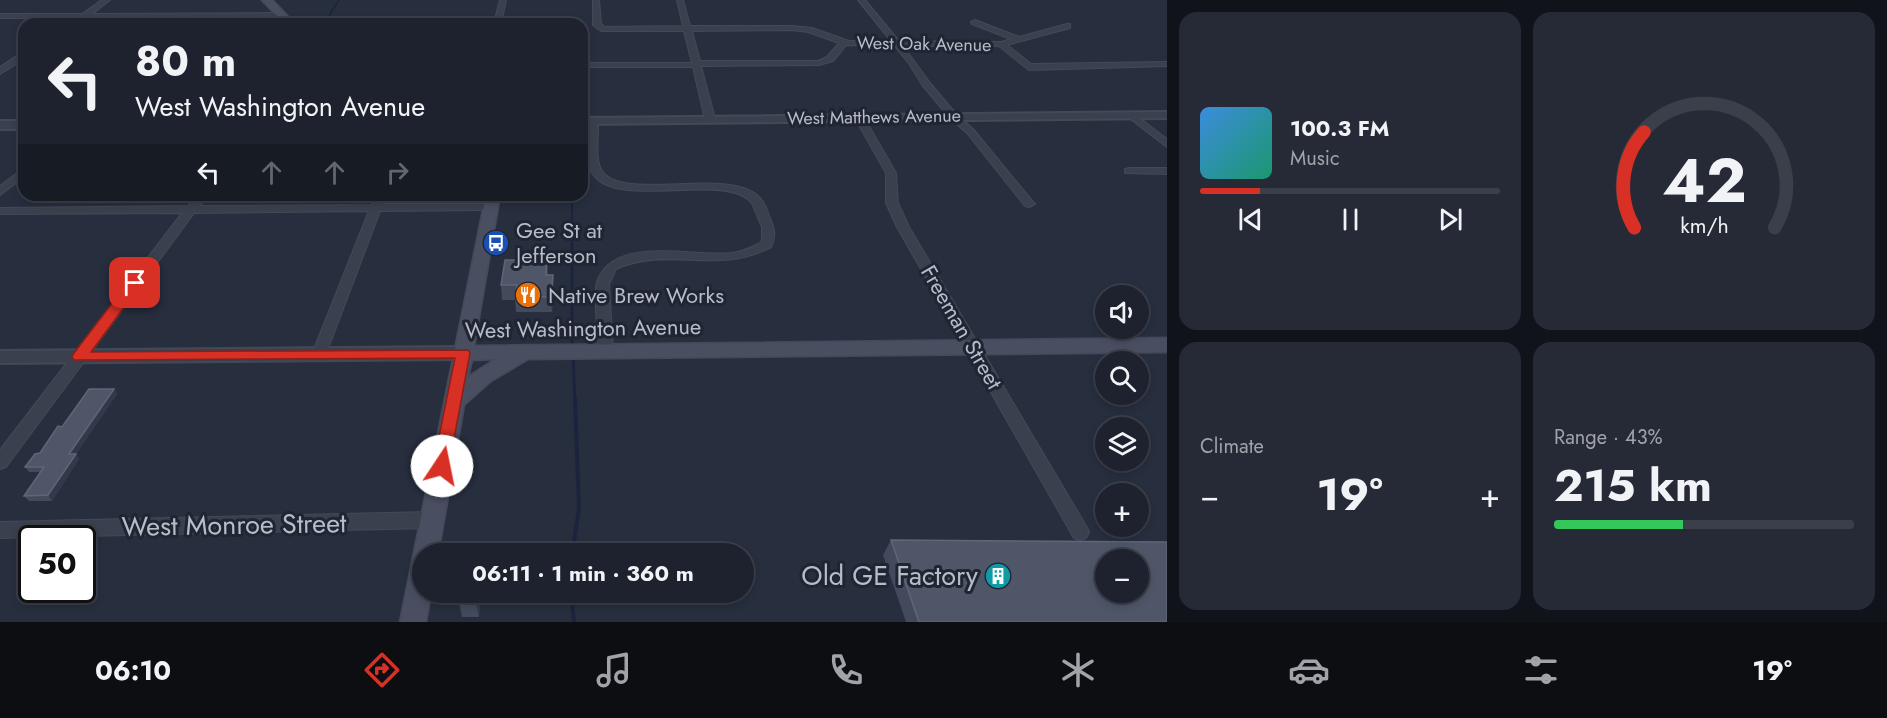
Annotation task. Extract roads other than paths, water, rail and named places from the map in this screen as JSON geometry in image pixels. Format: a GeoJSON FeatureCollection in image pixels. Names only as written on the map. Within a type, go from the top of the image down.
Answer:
{"type":"FeatureCollection","features":[{"type":"Feature","properties":{"kind":"main road"},"geometry":{"type":"LineString","coordinates":[[267,0],[284,18]]}},
{"type":"Feature","properties":{"kind":"main road"},"geometry":{"type":"LineString","coordinates":[[427,543],[492,201]]}},
{"type":"Feature","properties":{"kind":"main road","name":"West Washington Avenue"},"geometry":{"type":"LineString","coordinates":[[463,353],[1167,345]]}},
{"type":"Feature","properties":{"kind":"main road"},"geometry":{"type":"LineString","coordinates":[[454,402],[473,381],[493,368],[528,353]]}},
{"type":"Feature","properties":{"kind":"main road"},"geometry":{"type":"LineString","coordinates":[[413,622],[416,603]]}},
{"type":"Feature","properties":{"kind":"street"},"geometry":{"type":"LineString","coordinates":[[80,18],[107,0]]}},
{"type":"Feature","properties":{"kind":"street"},"geometry":{"type":"LineString","coordinates":[[498,18],[503,0]]}},
{"type":"Feature","properties":{"kind":"street","name":"West Oak Avenue"},"geometry":{"type":"LineString","coordinates":[[596,0],[597,25],[600,28],[799,29],[844,42],[898,45],[1001,44],[1016,38],[1067,26]]}},
{"type":"Feature","properties":{"kind":"street"},"geometry":{"type":"LineString","coordinates":[[680,0],[710,119]]}},
{"type":"Feature","properties":{"kind":"street"},"geometry":{"type":"LineString","coordinates":[[861,0],[953,116],[970,131],[1029,204]]}},
{"type":"Feature","properties":{"kind":"street"},"geometry":{"type":"LineString","coordinates":[[0,16],[281,15]]}},
{"type":"Feature","properties":{"kind":"street"},"geometry":{"type":"LineString","coordinates":[[975,22],[1016,38]]}},
{"type":"Feature","properties":{"kind":"street"},"geometry":{"type":"LineString","coordinates":[[588,65],[819,63],[830,59],[844,42]]}},
{"type":"Feature","properties":{"kind":"street"},"geometry":{"type":"LineString","coordinates":[[1001,44],[1029,67],[1167,64]]}},
{"type":"Feature","properties":{"kind":"street"},"geometry":{"type":"LineString","coordinates":[[0,71],[18,59]]}},
{"type":"Feature","properties":{"kind":"street"},"geometry":{"type":"LineString","coordinates":[[0,63],[18,63]]}},
{"type":"Feature","properties":{"kind":"street"},"geometry":{"type":"LineString","coordinates":[[1131,115],[1167,144]]}},
{"type":"Feature","properties":{"kind":"street","name":"West Matthews Avenue"},"geometry":{"type":"LineString","coordinates":[[588,121],[1167,115]]}},
{"type":"Feature","properties":{"kind":"street","name":"Freeman Street"},"geometry":{"type":"LineString","coordinates":[[861,118],[891,173],[892,203],[903,227],[975,347],[1080,532]]}},
{"type":"Feature","properties":{"kind":"street"},"geometry":{"type":"LineString","coordinates":[[588,121],[596,171],[602,178],[614,184],[633,187],[723,188],[741,191],[759,204],[770,233],[767,244],[750,254],[636,257],[611,267],[603,278],[601,351]]}},
{"type":"Feature","properties":{"kind":"street"},"geometry":{"type":"LineString","coordinates":[[0,125],[18,125]]}},
{"type":"Feature","properties":{"kind":"street"},"geometry":{"type":"LineString","coordinates":[[1129,171],[1167,171]]}},
{"type":"Feature","properties":{"kind":"street"},"geometry":{"type":"LineString","coordinates":[[0,192],[18,176]]}},
{"type":"Feature","properties":{"kind":"street"},"geometry":{"type":"LineString","coordinates":[[0,462],[197,201]]}},
{"type":"Feature","properties":{"kind":"street"},"geometry":{"type":"LineString","coordinates":[[319,354],[378,201]]}},
{"type":"Feature","properties":{"kind":"street"},"geometry":{"type":"LineString","coordinates":[[0,211],[191,209],[378,201],[492,201]]}},
{"type":"Feature","properties":{"kind":"street","name":"West Washington Avenue"},"geometry":{"type":"LineString","coordinates":[[0,357],[463,353]]}},
{"type":"Feature","properties":{"kind":"street","name":"West Monroe Street"},"geometry":{"type":"LineString","coordinates":[[0,530],[431,520]]}},
{"type":"Feature","properties":{"kind":"waterway"},"geometry":{"type":"LineString","coordinates":[[330,18],[339,0]]}},
{"type":"Feature","properties":{"kind":"waterway"},"geometry":{"type":"LineString","coordinates":[[572,201],[572,349]]}},
{"type":"Feature","properties":{"kind":"waterway"},"geometry":{"type":"LineString","coordinates":[[573,355],[575,401]]}},
{"type":"Feature","properties":{"kind":"waterway"},"geometry":{"type":"LineString","coordinates":[[574,543],[579,509],[575,399]]}},
{"type":"Feature","properties":{"kind":"waterway"},"geometry":{"type":"LineString","coordinates":[[572,603],[574,622]]}},
{"type":"Feature","properties":{"kind":"place","name":"Gee St at Jefferson"},"geometry":{"type":"Point","coordinates":[496,243]}},
{"type":"Feature","properties":{"kind":"place","name":"Native Brew Works"},"geometry":{"type":"Point","coordinates":[528,295]}},
{"type":"Feature","properties":{"kind":"place","name":"Old GE Factory"},"geometry":{"type":"Point","coordinates":[998,576]}}]}
